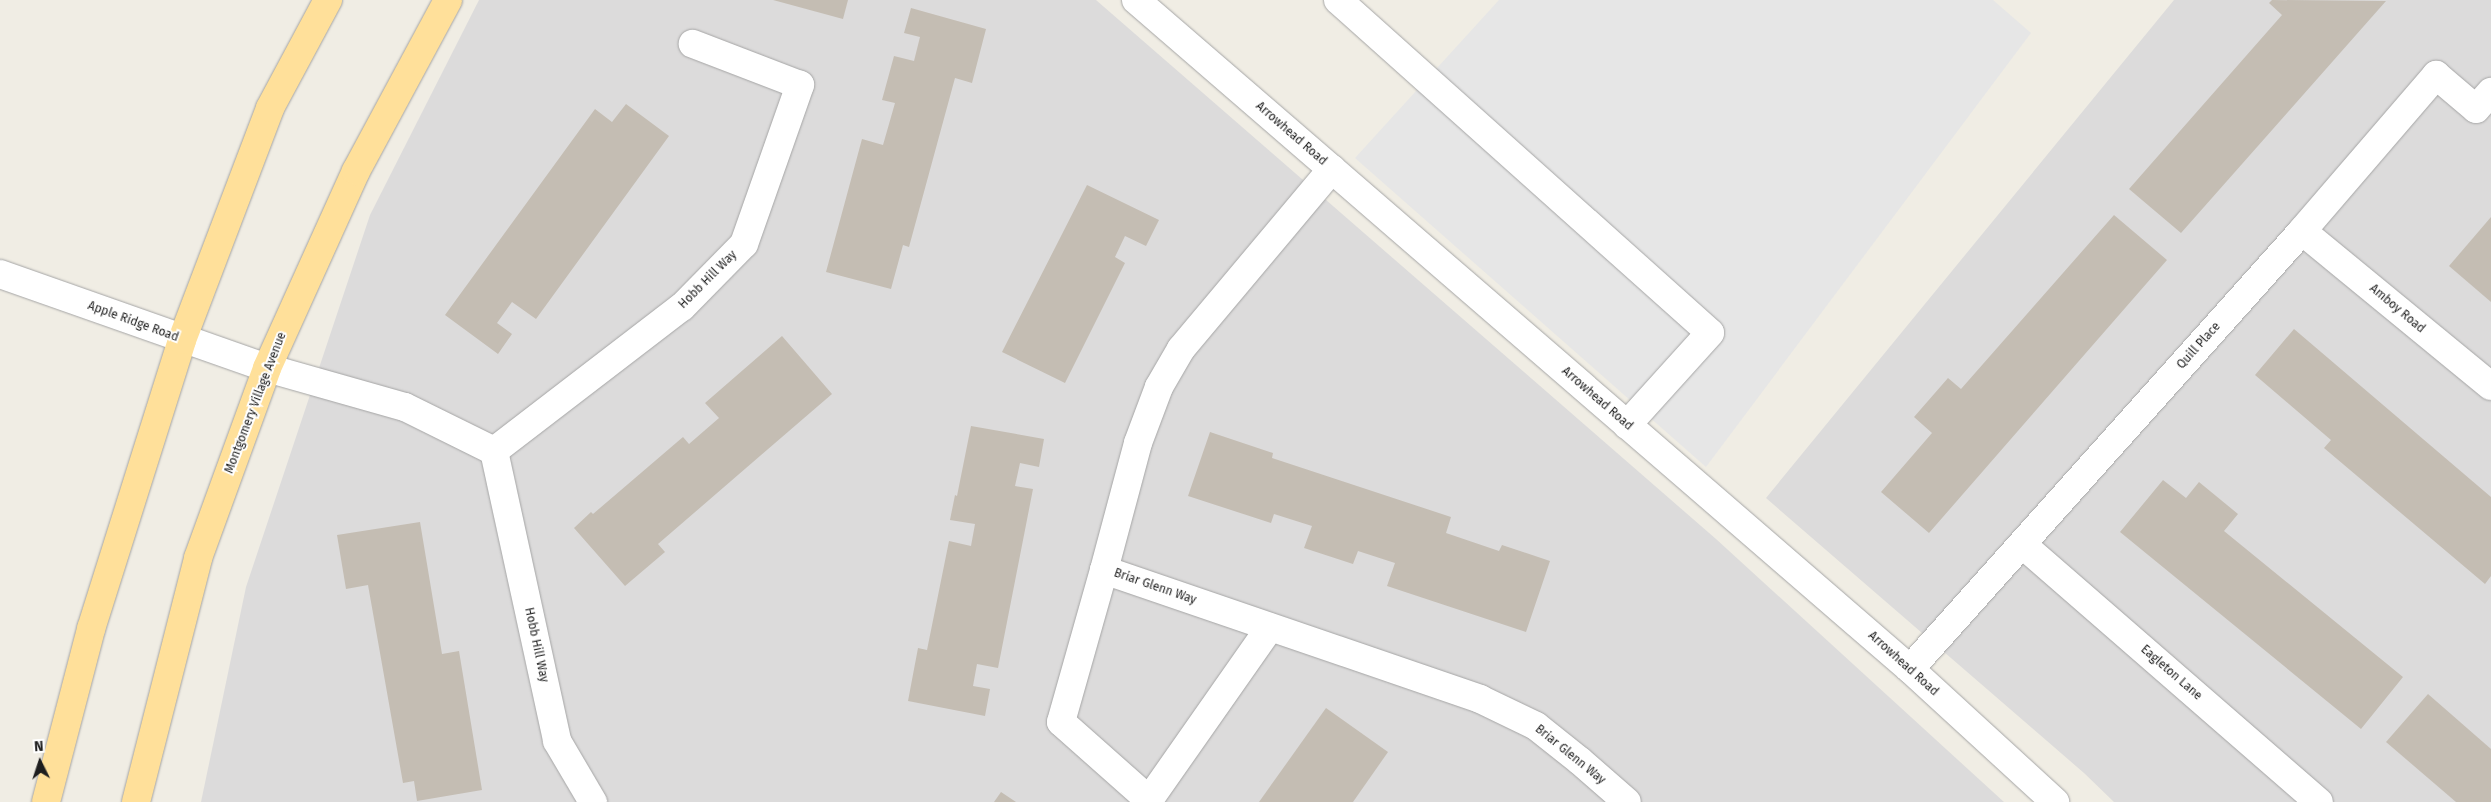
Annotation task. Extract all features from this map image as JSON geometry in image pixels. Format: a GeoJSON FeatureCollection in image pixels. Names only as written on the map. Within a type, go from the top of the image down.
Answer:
{"type":"FeatureCollection","features":[{"type":"Feature","properties":{"kind":"main road"},"geometry":{"type":"LineString","coordinates":[[46,802],[91,629],[182,340],[270,108],[328,0]]}},
{"type":"Feature","properties":{"kind":"main road","name":"Montgomery Village Avenue"},"geometry":{"type":"LineString","coordinates":[[136,802],[198,558],[267,368],[356,171],[448,0]]}},
{"type":"Feature","properties":{"kind":"street"},"geometry":{"type":"LineString","coordinates":[[1338,0],[1710,332],[1627,425]]}},
{"type":"Feature","properties":{"kind":"street","name":"Arrowhead Road"},"geometry":{"type":"LineString","coordinates":[[1149,4],[1332,170],[1910,669],[2055,802]]}},
{"type":"Feature","properties":{"kind":"street","name":"Hobb Hill Way"},"geometry":{"type":"LineString","coordinates":[[593,802],[557,741],[494,451],[682,307],[744,244],[800,84],[693,44]]}},
{"type":"Feature","properties":{"kind":"street","name":"Quill Place"},"geometry":{"type":"LineString","coordinates":[[1910,669],[2023,545],[2302,231],[2436,75],[2476,108],[2491,92]]}},
{"type":"Feature","properties":{"kind":"street","name":"Briar Glenn Way"},"geometry":{"type":"LineString","coordinates":[[1332,170],[1180,349],[1160,387],[1138,443],[1104,570],[1480,699],[1536,726],[1580,761],[1626,802]]}},
{"type":"Feature","properties":{"kind":"street","name":"Amboy Road"},"geometry":{"type":"LineString","coordinates":[[2302,231],[2491,386]]}},
{"type":"Feature","properties":{"kind":"street","name":"Apple Ridge Road"},"geometry":{"type":"LineString","coordinates":[[0,274],[182,340],[267,368]]}},
{"type":"Feature","properties":{"kind":"street"},"geometry":{"type":"LineString","coordinates":[[267,368],[405,407],[494,451]]}},
{"type":"Feature","properties":{"kind":"street","name":"Eagleton Lane"},"geometry":{"type":"LineString","coordinates":[[2023,545],[2319,802]]}},
{"type":"Feature","properties":{"kind":"street"},"geometry":{"type":"LineString","coordinates":[[1104,570],[1061,722],[1149,800],[1270,626]]}},
{"type":"Feature","properties":{"kind":"shaded area"},"geometry":{"type":"Polygon","coordinates":[[[479,0],[1096,0],[1716,539],[2004,802],[201,802],[246,587],[370,215],[479,0]]]}},
{"type":"Feature","properties":{"kind":"shaded area"},"geometry":{"type":"Polygon","coordinates":[[[1499,0],[1993,0],[2031,33],[1706,467],[1355,158],[1499,0]]]}},
{"type":"Feature","properties":{"kind":"shaded area"},"geometry":{"type":"Polygon","coordinates":[[[2174,0],[2491,0],[2491,802],[2114,802],[2084,773],[1766,498],[2174,0]]]}},
{"type":"Feature","properties":{"kind":"building"},"geometry":{"type":"Polygon","coordinates":[[[773,0],[848,0],[843,19],[773,0]]]}},
{"type":"Feature","properties":{"kind":"building"},"geometry":{"type":"Polygon","coordinates":[[[2272,0],[2386,1],[2181,233],[2129,189],[2282,15],[2269,3],[2272,0]]]}},
{"type":"Feature","properties":{"kind":"building"},"geometry":{"type":"Polygon","coordinates":[[[911,8],[986,29],[972,83],[955,78],[909,247],[903,245],[891,289],[826,272],[862,139],[883,145],[895,103],[882,100],[894,56],[914,61],[920,37],[904,33],[911,8]]]}},
{"type":"Feature","properties":{"kind":"building"},"geometry":{"type":"Polygon","coordinates":[[[626,104],[669,136],[536,319],[512,302],[497,323],[512,334],[498,354],[445,315],[595,109],[612,122],[626,104]]]}},
{"type":"Feature","properties":{"kind":"building"},"geometry":{"type":"Polygon","coordinates":[[[1087,185],[1159,220],[1146,246],[1125,236],[1115,257],[1125,263],[1065,383],[1002,352],[1087,185]]]}},
{"type":"Feature","properties":{"kind":"building"},"geometry":{"type":"Polygon","coordinates":[[[2114,215],[2167,260],[1929,533],[1881,492],[1932,433],[1914,417],[1948,378],[1961,389],[2114,215]]]}},
{"type":"Feature","properties":{"kind":"building"},"geometry":{"type":"Polygon","coordinates":[[[2491,217],[2491,302],[2449,266],[2491,217]]]}},
{"type":"Feature","properties":{"kind":"building"},"geometry":{"type":"Polygon","coordinates":[[[2294,329],[2491,497],[2491,576],[2485,584],[2324,448],[2331,440],[2255,375],[2294,329]]]}},
{"type":"Feature","properties":{"kind":"building"},"geometry":{"type":"Polygon","coordinates":[[[782,336],[832,394],[658,544],[665,552],[625,586],[574,528],[683,437],[689,444],[719,418],[705,403],[782,336]]]}},
{"type":"Feature","properties":{"kind":"building"},"geometry":{"type":"Polygon","coordinates":[[[971,426],[1044,439],[1039,467],[1020,463],[1015,486],[1033,489],[998,668],[977,664],[973,686],[990,689],[985,716],[908,701],[918,648],[927,650],[949,541],[971,546],[975,524],[950,520],[955,495],[957,496],[971,426]]]}},
{"type":"Feature","properties":{"kind":"building"},"geometry":{"type":"Polygon","coordinates":[[[1210,432],[1273,453],[1272,458],[1451,517],[1446,533],[1499,551],[1502,545],[1550,561],[1526,632],[1387,586],[1395,563],[1358,551],[1353,564],[1304,548],[1312,526],[1274,514],[1271,523],[1188,496],[1210,432]]]}},
{"type":"Feature","properties":{"kind":"building"},"geometry":{"type":"Polygon","coordinates":[[[2163,480],[2186,498],[2199,482],[2238,514],[2224,531],[2403,677],[2361,729],[2120,532],[2163,480]]]}},
{"type":"Feature","properties":{"kind":"building"},"geometry":{"type":"Polygon","coordinates":[[[420,522],[442,654],[459,651],[482,790],[417,801],[414,781],[403,783],[368,585],[346,589],[337,535],[420,522]]]}},
{"type":"Feature","properties":{"kind":"building"},"geometry":{"type":"Polygon","coordinates":[[[2428,694],[2491,749],[2491,802],[2456,802],[2386,742],[2428,694]]]}},
{"type":"Feature","properties":{"kind":"building"},"geometry":{"type":"Polygon","coordinates":[[[1326,708],[1388,752],[1353,802],[1259,802],[1326,708]]]}},
{"type":"Feature","properties":{"kind":"building"},"geometry":{"type":"Polygon","coordinates":[[[1001,792],[1016,802],[994,802],[1001,792]]]}}]}
